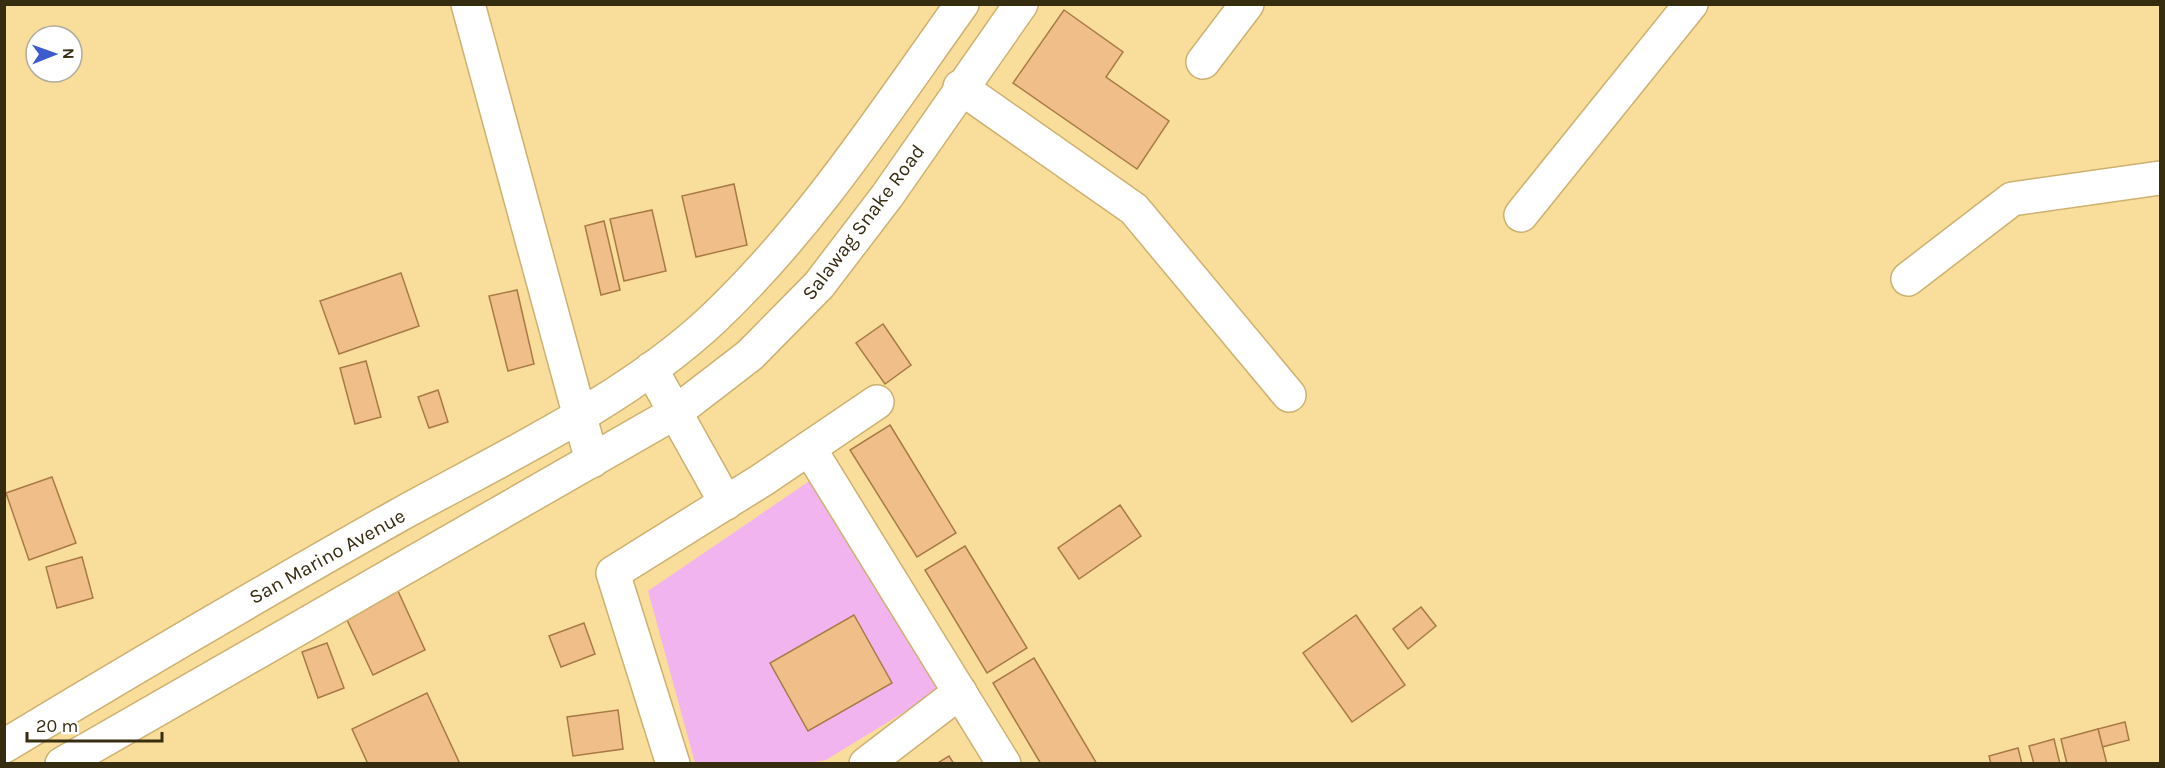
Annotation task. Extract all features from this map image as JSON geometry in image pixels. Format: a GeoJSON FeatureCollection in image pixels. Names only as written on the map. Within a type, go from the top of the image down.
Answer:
{"type":"FeatureCollection","features":[{"type":"Feature","properties":{"kind":"main road"},"geometry":{"type":"LineString","coordinates":[[468,4],[592,461]]}},
{"type":"Feature","properties":{"kind":"main road"},"geometry":{"type":"LineString","coordinates":[[726,503],[651,369],[712,320],[774,256],[851,163],[962,4]]}},
{"type":"Feature","properties":{"kind":"main road","name":"Salawag Snake Road"},"geometry":{"type":"LineString","coordinates":[[676,412],[750,355],[819,285],[887,196],[960,87],[1021,4]]}},
{"type":"Feature","properties":{"kind":"main road"},"geometry":{"type":"LineString","coordinates":[[1203,62],[1247,4]]}},
{"type":"Feature","properties":{"kind":"main road"},"geometry":{"type":"LineString","coordinates":[[1521,215],[1691,4]]}},
{"type":"Feature","properties":{"kind":"main road"},"geometry":{"type":"LineString","coordinates":[[960,87],[1134,209],[1289,394]]}},
{"type":"Feature","properties":{"kind":"main road"},"geometry":{"type":"LineString","coordinates":[[1908,279],[2012,199],[2160,178]]}},
{"type":"Feature","properties":{"kind":"main road","name":"San Marino Avenue"},"geometry":{"type":"LineString","coordinates":[[4,747],[236,607],[579,416],[651,369]]}},
{"type":"Feature","properties":{"kind":"main road"},"geometry":{"type":"LineString","coordinates":[[673,764],[614,573],[726,503],[877,402]]}},
{"type":"Feature","properties":{"kind":"main road"},"geometry":{"type":"LineString","coordinates":[[62,764],[676,412]]}},
{"type":"Feature","properties":{"kind":"main road"},"geometry":{"type":"LineString","coordinates":[[809,448],[1004,764]]}},
{"type":"Feature","properties":{"kind":"main road"},"geometry":{"type":"LineString","coordinates":[[236,607],[270,645]]}},
{"type":"Feature","properties":{"kind":"main road"},"geometry":{"type":"LineString","coordinates":[[866,764],[960,692]]}},
{"type":"Feature","properties":{"kind":"shaded area"},"geometry":{"type":"Polygon","coordinates":[[[811,480],[940,690],[826,760],[802,764],[695,763],[648,591],[811,480]]]}},
{"type":"Feature","properties":{"kind":"building"},"geometry":{"type":"Polygon","coordinates":[[[1064,10],[1123,52],[1106,77],[1169,121],[1137,169],[1013,83],[1064,10]]]}},
{"type":"Feature","properties":{"kind":"building"},"geometry":{"type":"Polygon","coordinates":[[[734,184],[747,245],[696,257],[682,196],[734,184]]]}},
{"type":"Feature","properties":{"kind":"building"},"geometry":{"type":"Polygon","coordinates":[[[652,210],[666,271],[624,281],[610,219],[652,210]]]}},
{"type":"Feature","properties":{"kind":"building"},"geometry":{"type":"Polygon","coordinates":[[[604,221],[620,290],[601,295],[585,226],[604,221]]]}},
{"type":"Feature","properties":{"kind":"building"},"geometry":{"type":"Polygon","coordinates":[[[401,273],[419,326],[339,354],[320,301],[401,273]]]}},
{"type":"Feature","properties":{"kind":"building"},"geometry":{"type":"Polygon","coordinates":[[[517,290],[534,364],[508,371],[489,296],[517,290]]]}},
{"type":"Feature","properties":{"kind":"building"},"geometry":{"type":"Polygon","coordinates":[[[883,324],[911,365],[885,384],[856,343],[883,324]]]}},
{"type":"Feature","properties":{"kind":"building"},"geometry":{"type":"Polygon","coordinates":[[[366,361],[381,417],[355,424],[340,368],[366,361]]]}},
{"type":"Feature","properties":{"kind":"building"},"geometry":{"type":"Polygon","coordinates":[[[438,390],[448,422],[429,428],[418,397],[438,390]]]}},
{"type":"Feature","properties":{"kind":"building"},"geometry":{"type":"Polygon","coordinates":[[[890,425],[956,533],[917,557],[850,450],[890,425]]]}},
{"type":"Feature","properties":{"kind":"building"},"geometry":{"type":"Polygon","coordinates":[[[52,477],[76,543],[29,560],[6,493],[52,477]]]}},
{"type":"Feature","properties":{"kind":"building"},"geometry":{"type":"Polygon","coordinates":[[[1120,505],[1141,536],[1079,579],[1058,548],[1120,505]]]}},
{"type":"Feature","properties":{"kind":"building"},"geometry":{"type":"Polygon","coordinates":[[[965,546],[1027,648],[987,673],[925,570],[965,546]]]}},
{"type":"Feature","properties":{"kind":"building"},"geometry":{"type":"Polygon","coordinates":[[[82,557],[93,598],[57,608],[46,567],[82,557]]]}},
{"type":"Feature","properties":{"kind":"building"},"geometry":{"type":"Polygon","coordinates":[[[392,578],[425,650],[373,675],[339,603],[392,578]]]}},
{"type":"Feature","properties":{"kind":"building"},"geometry":{"type":"Polygon","coordinates":[[[1421,607],[1436,626],[1408,649],[1393,629],[1421,607]]]}},
{"type":"Feature","properties":{"kind":"building"},"geometry":{"type":"Polygon","coordinates":[[[854,615],[892,683],[808,731],[770,663],[854,615]]]}},
{"type":"Feature","properties":{"kind":"building"},"geometry":{"type":"Polygon","coordinates":[[[1356,615],[1405,685],[1352,722],[1303,653],[1356,615]]]}},
{"type":"Feature","properties":{"kind":"building"},"geometry":{"type":"Polygon","coordinates":[[[584,623],[595,654],[561,667],[549,636],[584,623]]]}},
{"type":"Feature","properties":{"kind":"building"},"geometry":{"type":"Polygon","coordinates":[[[327,643],[344,688],[318,698],[302,652],[327,643]]]}},
{"type":"Feature","properties":{"kind":"building"},"geometry":{"type":"Polygon","coordinates":[[[1034,658],[1097,764],[1041,764],[993,683],[1034,658]]]}},
{"type":"Feature","properties":{"kind":"building"},"geometry":{"type":"Polygon","coordinates":[[[427,693],[460,764],[368,764],[352,729],[427,693]]]}},
{"type":"Feature","properties":{"kind":"building"},"geometry":{"type":"Polygon","coordinates":[[[618,710],[623,749],[573,756],[567,717],[618,710]]]}},
{"type":"Feature","properties":{"kind":"building"},"geometry":{"type":"Polygon","coordinates":[[[2125,722],[2129,740],[2102,747],[2098,729],[2125,722]]]}},
{"type":"Feature","properties":{"kind":"building"},"geometry":{"type":"Polygon","coordinates":[[[2098,729],[2107,764],[2067,764],[2061,739],[2098,729]]]}},
{"type":"Feature","properties":{"kind":"building"},"geometry":{"type":"Polygon","coordinates":[[[2054,739],[2060,764],[2034,764],[2029,746],[2054,739]]]}},
{"type":"Feature","properties":{"kind":"building"},"geometry":{"type":"Polygon","coordinates":[[[2018,748],[2022,764],[1991,764],[1989,756],[2018,748]]]}},
{"type":"Feature","properties":{"kind":"building"},"geometry":{"type":"Polygon","coordinates":[[[949,756],[954,764],[936,764],[949,756]]]}}]}
